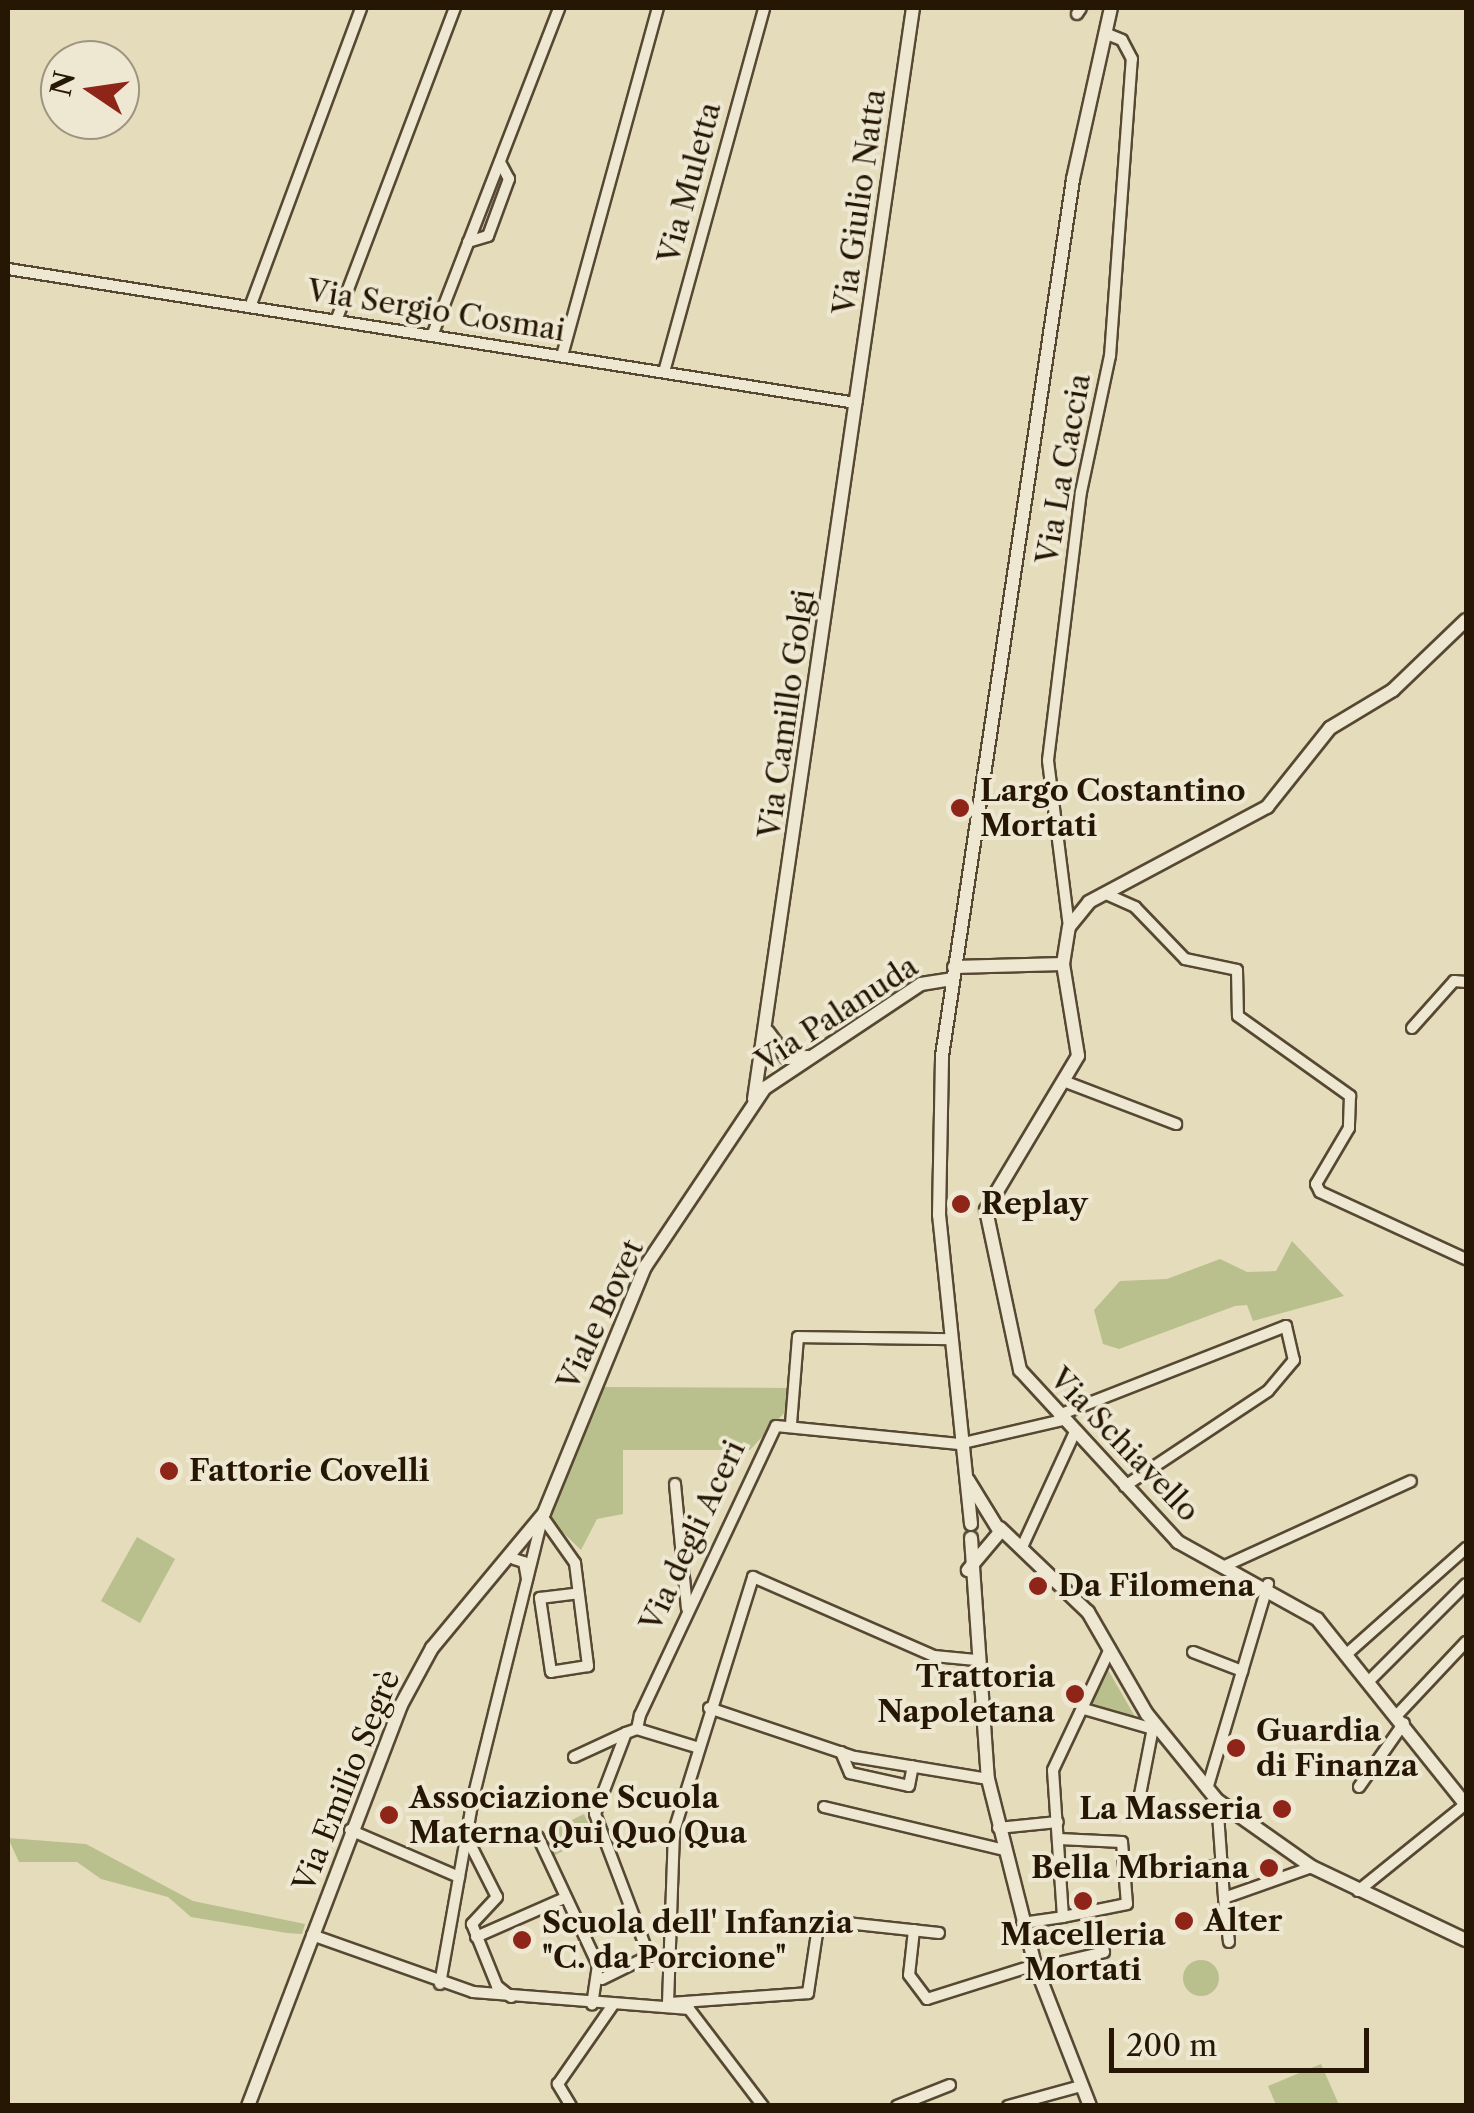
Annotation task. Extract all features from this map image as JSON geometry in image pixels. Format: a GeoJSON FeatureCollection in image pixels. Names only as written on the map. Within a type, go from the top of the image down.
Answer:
{"type":"FeatureCollection","features":[{"type":"Feature","properties":{"kind":"street"},"geometry":{"type":"LineString","coordinates":[[250,308],[361,8]]}},
{"type":"Feature","properties":{"kind":"street"},"geometry":{"type":"LineString","coordinates":[[336,321],[455,8]]}},
{"type":"Feature","properties":{"kind":"street"},"geometry":{"type":"LineString","coordinates":[[432,336],[559,8]]}},
{"type":"Feature","properties":{"kind":"street"},"geometry":{"type":"LineString","coordinates":[[562,356],[658,8]]}},
{"type":"Feature","properties":{"kind":"street","name":"Via Muletta"},"geometry":{"type":"LineString","coordinates":[[664,372],[764,8]]}},
{"type":"Feature","properties":{"kind":"street","name":"Via Giulio Natta"},"geometry":{"type":"LineString","coordinates":[[856,403],[914,8]]}},
{"type":"Feature","properties":{"kind":"street"},"geometry":{"type":"LineString","coordinates":[[1090,2106],[1036,1967],[988,1779],[967,1572],[971,1531],[949,1339],[938,1156],[953,973],[1073,178],[1111,8]]}},
{"type":"Feature","properties":{"kind":"street","name":"Via La Caccia"},"geometry":{"type":"LineString","coordinates":[[1069,928],[1048,760],[1082,492],[1110,356],[1132,59],[1122,40],[1105,33]]}},
{"type":"Feature","properties":{"kind":"street","name":"Via Sergio Cosmai"},"geometry":{"type":"LineString","coordinates":[[8,269],[856,403]]}},
{"type":"Feature","properties":{"kind":"street","name":"Via Camillo Golgi"},"geometry":{"type":"LineString","coordinates":[[754,1102],[768,1032],[856,403]]}},
{"type":"Feature","properties":{"kind":"street"},"geometry":{"type":"LineString","coordinates":[[1063,964],[1069,928],[1106,894],[1267,807],[1330,728],[1394,690],[1466,620]]}},
{"type":"Feature","properties":{"kind":"street"},"geometry":{"type":"LineString","coordinates":[[1106,894],[1134,908],[1185,959],[1236,970],[1238,1016],[1350,1096],[1350,1128],[1316,1184],[1320,1192],[1466,1259]]}},
{"type":"Feature","properties":{"kind":"street","name":"Via Palanuda"},"geometry":{"type":"LineString","coordinates":[[754,1102],[811,1057],[921,984],[953,973],[1063,964]]}},
{"type":"Feature","properties":{"kind":"street","name":"Via Schiavello"},"geometry":{"type":"LineString","coordinates":[[1063,964],[1078,1039],[1066,1082],[990,1193],[986,1230],[1012,1349],[1061,1418],[1178,1542],[1268,1584],[1349,1652],[1466,1805]]}},
{"type":"Feature","properties":{"kind":"street"},"geometry":{"type":"LineString","coordinates":[[1412,1028],[1454,981],[1466,982]]}},
{"type":"Feature","properties":{"kind":"street"},"geometry":{"type":"LineString","coordinates":[[768,1032],[787,1058],[811,1057]]}},
{"type":"Feature","properties":{"kind":"street"},"geometry":{"type":"LineString","coordinates":[[1066,1082],[1176,1124]]}},
{"type":"Feature","properties":{"kind":"street","name":"Viale Bovet"},"geometry":{"type":"LineString","coordinates":[[514,1560],[544,1513],[644,1266],[754,1102]]}},
{"type":"Feature","properties":{"kind":"street"},"geometry":{"type":"LineString","coordinates":[[949,1339],[798,1338],[790,1424],[959,1444],[1061,1418],[1274,1325],[1286,1326],[1292,1367],[1268,1391],[1125,1486]]}},
{"type":"Feature","properties":{"kind":"street","name":"Via degli Aceri"},"geometry":{"type":"LineString","coordinates":[[602,1979],[649,1956],[595,1814],[756,1452],[776,1426],[790,1424]]}},
{"type":"Feature","properties":{"kind":"street"},"geometry":{"type":"LineString","coordinates":[[1027,1551],[1074,1432]]}},
{"type":"Feature","properties":{"kind":"street"},"geometry":{"type":"LineString","coordinates":[[964,1472],[1000,1528],[1068,1587],[1110,1650],[1156,1732],[1212,1795],[1312,1867],[1357,1892],[1466,1940]]}},
{"type":"Feature","properties":{"kind":"street"},"geometry":{"type":"LineString","coordinates":[[1227,1565],[1411,1481]]}},
{"type":"Feature","properties":{"kind":"street"},"geometry":{"type":"LineString","coordinates":[[675,1484],[687,1608]]}},
{"type":"Feature","properties":{"kind":"street"},"geometry":{"type":"LineString","coordinates":[[440,1984],[466,1836],[544,1513]]}},
{"type":"Feature","properties":{"kind":"street"},"geometry":{"type":"LineString","coordinates":[[544,1513],[570,1552],[578,1593],[588,1666],[551,1672],[540,1598],[578,1593]]}},
{"type":"Feature","properties":{"kind":"street"},"geometry":{"type":"LineString","coordinates":[[971,1531],[989,1515]]}},
{"type":"Feature","properties":{"kind":"street"},"geometry":{"type":"LineString","coordinates":[[967,1572],[1000,1528]]}},
{"type":"Feature","properties":{"kind":"street"},"geometry":{"type":"LineString","coordinates":[[971,1531],[990,1545],[1027,1551]]}},
{"type":"Feature","properties":{"kind":"street"},"geometry":{"type":"LineString","coordinates":[[1349,1652],[1466,1548]]}},
{"type":"Feature","properties":{"kind":"street"},"geometry":{"type":"LineString","coordinates":[[536,1552],[570,1552]]}},
{"type":"Feature","properties":{"kind":"street"},"geometry":{"type":"LineString","coordinates":[[514,1560],[524,1562],[528,1586]]}},
{"type":"Feature","properties":{"kind":"street","name":"Via Emilio Segrè"},"geometry":{"type":"LineString","coordinates":[[248,2106],[350,1829],[426,1658],[514,1560]]}},
{"type":"Feature","properties":{"kind":"street"},"geometry":{"type":"LineString","coordinates":[[668,2002],[674,1831],[696,1747],[753,1577],[934,1656],[976,1660]]}},
{"type":"Feature","properties":{"kind":"street"},"geometry":{"type":"LineString","coordinates":[[1229,1942],[1212,1795],[1268,1584]]}},
{"type":"Feature","properties":{"kind":"street"},"geometry":{"type":"LineString","coordinates":[[1371,1679],[1466,1584]]}},
{"type":"Feature","properties":{"kind":"street"},"geometry":{"type":"LineString","coordinates":[[1358,1787],[1402,1717],[1466,1642]]}},
{"type":"Feature","properties":{"kind":"street"},"geometry":{"type":"LineString","coordinates":[[1063,1917],[1054,1770],[1110,1650]]}},
{"type":"Feature","properties":{"kind":"street"},"geometry":{"type":"LineString","coordinates":[[1193,1652],[1242,1671]]}},
{"type":"Feature","properties":{"kind":"street"},"geometry":{"type":"LineString","coordinates":[[709,1708],[841,1752],[988,1779]]}},
{"type":"Feature","properties":{"kind":"street"},"geometry":{"type":"LineString","coordinates":[[1084,1709],[1156,1732]]}},
{"type":"Feature","properties":{"kind":"street"},"geometry":{"type":"LineString","coordinates":[[574,1757],[632,1731],[696,1747]]}},
{"type":"Feature","properties":{"kind":"street"},"geometry":{"type":"LineString","coordinates":[[1137,1810],[1156,1732]]}},
{"type":"Feature","properties":{"kind":"street"},"geometry":{"type":"LineString","coordinates":[[841,1752],[850,1772],[909,1786],[913,1766]]}},
{"type":"Feature","properties":{"kind":"street"},"geometry":{"type":"LineString","coordinates":[[1357,1892],[1466,1805]]}},
{"type":"Feature","properties":{"kind":"street"},"geometry":{"type":"LineString","coordinates":[[824,1807],[1004,1850]]}},
{"type":"Feature","properties":{"kind":"street"},"geometry":{"type":"LineString","coordinates":[[998,1828],[1058,1822]]}},
{"type":"Feature","properties":{"kind":"street"},"geometry":{"type":"LineString","coordinates":[[350,1829],[459,1877]]}},
{"type":"Feature","properties":{"kind":"street"},"geometry":{"type":"LineString","coordinates":[[466,1836],[497,1897],[474,1915],[476,1937],[497,1986],[512,1998]]}},
{"type":"Feature","properties":{"kind":"street"},"geometry":{"type":"LineString","coordinates":[[538,1838],[602,1979],[592,2005]]}},
{"type":"Feature","properties":{"kind":"street"},"geometry":{"type":"LineString","coordinates":[[1022,1922],[1127,1904],[1122,1842],[1060,1839]]}},
{"type":"Feature","properties":{"kind":"street"},"geometry":{"type":"LineString","coordinates":[[1172,1873],[1218,1865]]}},
{"type":"Feature","properties":{"kind":"street"},"geometry":{"type":"LineString","coordinates":[[1224,1898],[1312,1867]]}},
{"type":"Feature","properties":{"kind":"street"},"geometry":{"type":"LineString","coordinates":[[476,1937],[564,1898]]}},
{"type":"Feature","properties":{"kind":"street"},"geometry":{"type":"LineString","coordinates":[[312,1935],[440,1984],[512,1998],[613,2005],[808,1994],[819,1920],[940,1932]]}},
{"type":"Feature","properties":{"kind":"street"},"geometry":{"type":"LineString","coordinates":[[914,1930],[910,1974],[927,1999],[1104,1952]]}},
{"type":"Feature","properties":{"kind":"street"},"geometry":{"type":"LineString","coordinates":[[668,2002],[701,2018],[763,2106]]}},
{"type":"Feature","properties":{"kind":"street"},"geometry":{"type":"LineString","coordinates":[[571,2106],[558,2084],[613,2005]]}},
{"type":"Feature","properties":{"kind":"street"},"geometry":{"type":"LineString","coordinates":[[898,2105],[950,2086]]}},
{"type":"Feature","properties":{"kind":"street"},"geometry":{"type":"LineString","coordinates":[[1008,2106],[1082,2086]]}},
{"type":"Feature","properties":{"kind":"street"},"geometry":{"type":"LineString","coordinates":[[934,2092],[938,2106]]}},
{"type":"Feature","properties":{"kind":"green space"},"geometry":{"type":"Polygon","coordinates":[[[1292,1241],[1344,1296],[1253,1321],[1247,1305],[1235,1306],[1119,1349],[1103,1344],[1094,1310],[1120,1281],[1167,1279],[1220,1259],[1247,1272],[1276,1271],[1292,1241]]]}},
{"type":"Feature","properties":{"kind":"green space"},"geometry":{"type":"Polygon","coordinates":[[[601,1387],[789,1388],[785,1412],[750,1450],[623,1450],[623,1514],[597,1519],[581,1550],[549,1519],[601,1387]]]}},
{"type":"Feature","properties":{"kind":"green space"},"geometry":{"type":"Polygon","coordinates":[[[137,1537],[175,1559],[140,1623],[101,1601],[137,1537]]]}},
{"type":"Feature","properties":{"kind":"green space"},"geometry":{"type":"Polygon","coordinates":[[[1104,1663],[1141,1727],[1091,1706],[1104,1663]]]}},
{"type":"Feature","properties":{"kind":"green space"},"geometry":{"type":"Polygon","coordinates":[[[584,1814],[594,1836],[553,1856],[543,1834],[584,1814]]]}},
{"type":"Feature","properties":{"kind":"green space"},"geometry":{"type":"Polygon","coordinates":[[[8,1838],[86,1844],[193,1901],[305,1924],[302,1934],[191,1917],[168,1897],[101,1879],[77,1862],[19,1862],[8,1838]]]}},
{"type":"Feature","properties":{"kind":"green space"},"geometry":{"type":"Polygon","coordinates":[[[1201,1960],[1214,1965],[1219,1978],[1214,1991],[1201,1996],[1188,1991],[1183,1978],[1188,1965],[1201,1960]]]}},
{"type":"Feature","properties":{"kind":"green space"},"geometry":{"type":"Polygon","coordinates":[[[1321,2064],[1339,2105],[1276,2105],[1268,2086],[1321,2064]]]}},
{"type":"Feature","properties":{"kind":"place","name":"Largo Costantino Mortati"},"geometry":{"type":"Point","coordinates":[960,808]}},
{"type":"Feature","properties":{"kind":"place","name":"Replay"},"geometry":{"type":"Point","coordinates":[961,1204]}},
{"type":"Feature","properties":{"kind":"place","name":"Fattorie Covelli"},"geometry":{"type":"Point","coordinates":[169,1471]}},
{"type":"Feature","properties":{"kind":"place","name":"Da Filomena"},"geometry":{"type":"Point","coordinates":[1038,1586]}},
{"type":"Feature","properties":{"kind":"place","name":"Trattoria Napoletana"},"geometry":{"type":"Point","coordinates":[1075,1694]}},
{"type":"Feature","properties":{"kind":"place","name":"Guardia di Finanza"},"geometry":{"type":"Point","coordinates":[1236,1748]}},
{"type":"Feature","properties":{"kind":"place","name":"La Masseria"},"geometry":{"type":"Point","coordinates":[1282,1809]}},
{"type":"Feature","properties":{"kind":"place","name":"Associazione Scuola Materna Qui Quo Qua"},"geometry":{"type":"Point","coordinates":[389,1815]}},
{"type":"Feature","properties":{"kind":"place","name":"Bella Mbriana"},"geometry":{"type":"Point","coordinates":[1269,1868]}},
{"type":"Feature","properties":{"kind":"place","name":"Macelleria Mortati"},"geometry":{"type":"Point","coordinates":[1083,1901]}},
{"type":"Feature","properties":{"kind":"place","name":"Alter"},"geometry":{"type":"Point","coordinates":[1184,1921]}},
{"type":"Feature","properties":{"kind":"place","name":"Scuola dell' Infanzia \"C. da Porcione\""},"geometry":{"type":"Point","coordinates":[522,1940]}}]}
